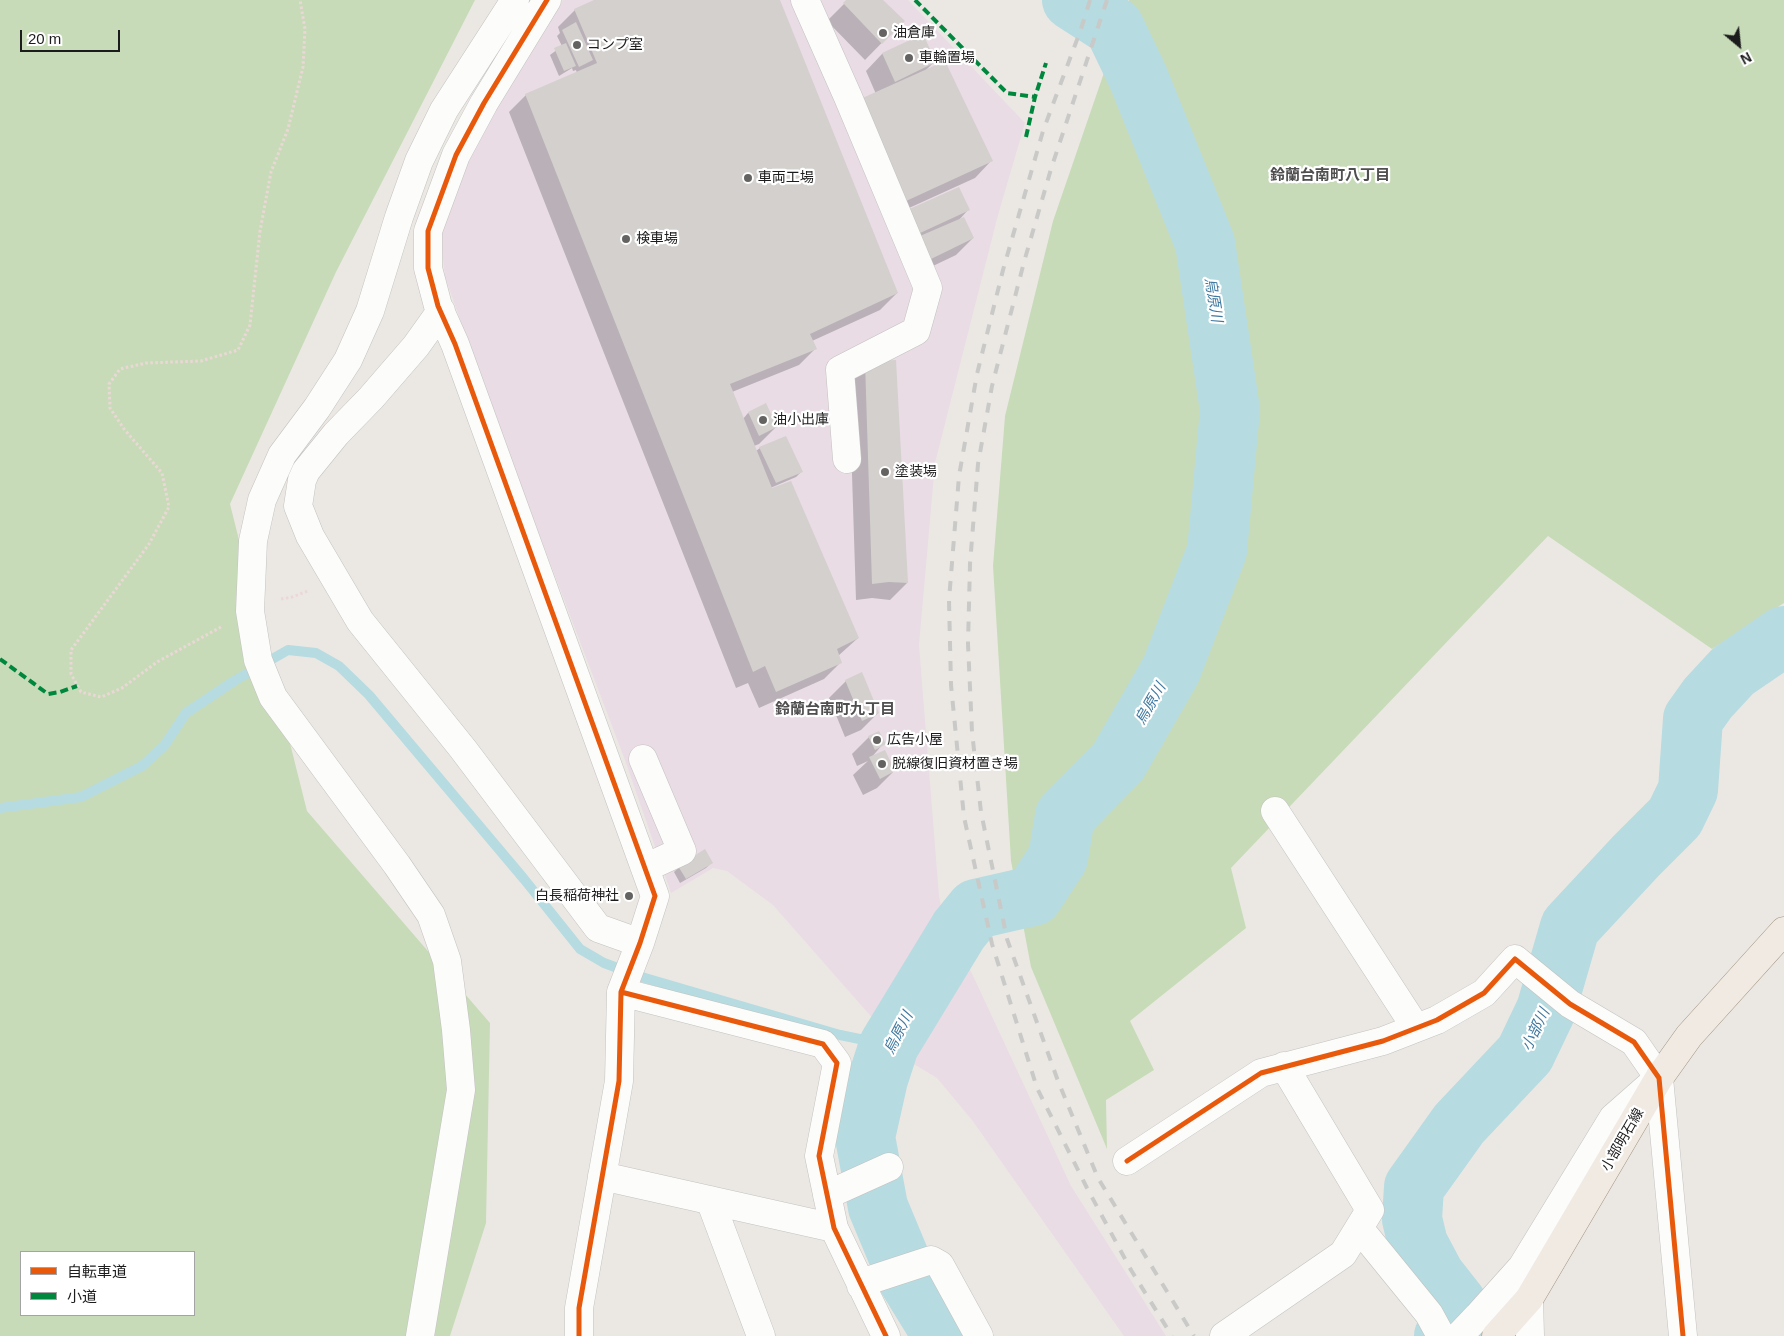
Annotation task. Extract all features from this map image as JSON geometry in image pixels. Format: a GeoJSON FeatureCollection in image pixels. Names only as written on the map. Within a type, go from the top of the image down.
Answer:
{"type":"FeatureCollection","features":[{"type":"Feature","properties":{"kind":"main road","name":"小部明石線"},"geometry":{"type":"LineString","coordinates":[[1487,1326],[1530,1299],[1659,1078],[1689,1036],[1784,931]]}},
{"type":"Feature","properties":{"kind":"street"},"geometry":{"type":"LineString","coordinates":[[420,1336],[461,1090],[456,1030],[447,961],[431,914],[397,864],[273,697],[258,660],[250,611],[254,541],[262,500],[282,455],[317,408],[348,360],[370,311],[399,217],[419,161],[444,110],[515,0]]}},
{"type":"Feature","properties":{"kind":"street"},"geometry":{"type":"LineString","coordinates":[[547,0],[484,103],[456,155],[428,231],[428,268],[441,311],[456,344],[655,896],[621,992],[619,1081],[579,1308],[579,1336]]}},
{"type":"Feature","properties":{"kind":"street"},"geometry":{"type":"LineString","coordinates":[[805,0],[928,288],[916,331],[840,370],[847,459]]}},
{"type":"Feature","properties":{"kind":"street"},"geometry":{"type":"LineString","coordinates":[[441,311],[416,346],[371,398],[336,434],[306,471],[302,480],[298,506],[310,536],[360,621],[463,749],[598,928],[640,942]]}},
{"type":"Feature","properties":{"kind":"street"},"geometry":{"type":"LineString","coordinates":[[643,759],[682,851],[646,868]]}},
{"type":"Feature","properties":{"kind":"street"},"geometry":{"type":"LineString","coordinates":[[1275,811],[1416,1028]]}},
{"type":"Feature","properties":{"kind":"street"},"geometry":{"type":"LineString","coordinates":[[1127,1161],[1261,1073],[1384,1041],[1437,1020],[1484,994],[1515,959],[1570,1004],[1634,1042],[1659,1078],[1683,1336]]}},
{"type":"Feature","properties":{"kind":"street"},"geometry":{"type":"LineString","coordinates":[[621,992],[823,1044],[837,1063],[819,1156],[833,1193],[834,1228],[867,1282],[886,1336]]}},
{"type":"Feature","properties":{"kind":"street"},"geometry":{"type":"LineString","coordinates":[[1224,1336],[1343,1254],[1370,1210],[1284,1066]]}},
{"type":"Feature","properties":{"kind":"street"},"geometry":{"type":"LineString","coordinates":[[1459,1336],[1487,1326],[1613,1118],[1659,1078]]}},
{"type":"Feature","properties":{"kind":"street"},"geometry":{"type":"LineString","coordinates":[[833,1193],[889,1167]]}},
{"type":"Feature","properties":{"kind":"street"},"geometry":{"type":"LineString","coordinates":[[602,1176],[834,1228]]}},
{"type":"Feature","properties":{"kind":"street"},"geometry":{"type":"LineString","coordinates":[[710,1200],[761,1336]]}},
{"type":"Feature","properties":{"kind":"street"},"geometry":{"type":"LineString","coordinates":[[1359,1228],[1435,1325]]}},
{"type":"Feature","properties":{"kind":"street"},"geometry":{"type":"LineString","coordinates":[[867,1282],[931,1260],[940,1265],[978,1336]]}},
{"type":"Feature","properties":{"kind":"street"},"geometry":{"type":"LineString","coordinates":[[1530,1299],[1530,1336]]}},
{"type":"Feature","properties":{"kind":"path"},"geometry":{"type":"LineString","coordinates":[[300,0],[305,29],[303,67],[288,129],[271,172],[260,231],[250,325],[238,350],[201,361],[146,363],[120,369],[109,384],[110,408],[124,429],[162,473],[169,507],[149,544],[70,650],[71,674],[81,692],[101,697],[122,688],[157,662],[250,611],[335,580]]}},
{"type":"Feature","properties":{"kind":"shaded area"},"geometry":{"type":"Polygon","coordinates":[[[563,0],[908,0],[1025,123],[998,215],[935,463],[919,645],[939,896],[942,912],[1071,1186],[1166,1336],[1124,1336],[972,1120],[937,1078],[912,1063],[773,905],[727,871],[713,868],[671,893],[625,760],[495,418],[445,277],[440,233],[466,157],[563,0]]]}},
{"type":"Feature","properties":{"kind":"green space"},"geometry":{"type":"Polygon","coordinates":[[[0,0],[475,0],[336,272],[230,504],[307,811],[490,1023],[486,1223],[450,1336],[0,1336],[0,0]]]}},
{"type":"Feature","properties":{"kind":"green space"},"geometry":{"type":"Polygon","coordinates":[[[1129,0],[1784,0],[1784,603],[1712,649],[1548,536],[1231,868],[1246,928],[1130,1021],[1154,1070],[1106,1100],[1107,1149],[1031,967],[1011,861],[993,566],[1005,416],[1053,221],[1129,0]]]}},
{"type":"Feature","properties":{"kind":"building"},"geometry":{"type":"Polygon","coordinates":[[[594,0],[780,0],[898,293],[810,334],[817,349],[730,384],[772,488],[791,481],[859,638],[837,649],[842,663],[776,692],[765,666],[753,672],[525,94],[597,63],[574,9],[594,0]]]}},
{"type":"Feature","properties":{"kind":"building","name":"油倉庫"},"geometry":{"type":"Polygon","coordinates":[[[846,0],[883,0],[905,21],[882,44],[843,3],[846,0]]]}},
{"type":"Feature","properties":{"kind":"building","name":"コンプ室"},"geometry":{"type":"Polygon","coordinates":[[[576,22],[593,60],[579,67],[562,30],[576,22]]]}},
{"type":"Feature","properties":{"kind":"building","name":"車輪置場"},"geometry":{"type":"Polygon","coordinates":[[[923,34],[936,62],[895,82],[882,53],[923,34]]]}},
{"type":"Feature","properties":{"kind":"building","name":"コンプ室"},"geometry":{"type":"Polygon","coordinates":[[[566,43],[576,66],[564,71],[554,48],[566,43]]]}},
{"type":"Feature","properties":{"kind":"building"},"geometry":{"type":"Polygon","coordinates":[[[945,61],[993,161],[904,202],[858,100],[945,61]]]}},
{"type":"Feature","properties":{"kind":"building"},"geometry":{"type":"Polygon","coordinates":[[[959,187],[970,210],[918,234],[905,211],[959,187]]]}},
{"type":"Feature","properties":{"kind":"building"},"geometry":{"type":"Polygon","coordinates":[[[964,217],[974,238],[931,259],[920,236],[964,217]]]}},
{"type":"Feature","properties":{"kind":"building","name":"塗装場"},"geometry":{"type":"Polygon","coordinates":[[[896,360],[908,583],[889,582],[872,584],[865,362],[896,360]]]}},
{"type":"Feature","properties":{"kind":"building","name":"油小出庫"},"geometry":{"type":"Polygon","coordinates":[[[766,403],[777,427],[759,436],[748,412],[766,403]]]}},
{"type":"Feature","properties":{"kind":"building"},"geometry":{"type":"Polygon","coordinates":[[[786,436],[803,472],[776,483],[759,447],[786,436]]]}},
{"type":"Feature","properties":{"kind":"building"},"geometry":{"type":"Polygon","coordinates":[[[862,672],[879,713],[862,721],[845,680],[862,672]]]}},
{"type":"Feature","properties":{"kind":"building","name":"広告小屋"},"geometry":{"type":"Polygon","coordinates":[[[879,731],[886,744],[875,750],[868,736],[879,731]]]}},
{"type":"Feature","properties":{"kind":"building","name":"脱線復旧資材置き場"},"geometry":{"type":"Polygon","coordinates":[[[885,750],[895,771],[880,779],[869,757],[885,750]]]}},
{"type":"Feature","properties":{"kind":"building"},"geometry":{"type":"Polygon","coordinates":[[[705,849],[713,863],[686,879],[678,866],[705,849]]]}},
{"type":"Feature","properties":{"kind":"waterway","name":"烏原川"},"geometry":{"type":"LineString","coordinates":[[943,1336],[908,1279],[878,1207],[865,1137],[878,1079],[889,1045],[959,930],[976,909],[1033,896],[1058,858],[1065,816],[1118,762],[1171,670],[1217,551],[1230,410],[1205,243],[1138,77],[1114,27],[1072,0]]}},
{"type":"Feature","properties":{"kind":"waterway","name":"小部川"},"geometry":{"type":"LineString","coordinates":[[1444,1336],[1458,1321],[1457,1304],[1435,1276],[1418,1244],[1412,1219],[1414,1187],[1459,1124],[1525,1054],[1546,1010],[1570,927],[1675,817],[1688,790],[1693,719],[1708,698],[1733,671],[1784,636]]}},
{"type":"Feature","properties":{"kind":"waterway"},"geometry":{"type":"LineString","coordinates":[[0,808],[81,797],[142,766],[164,746],[186,713],[234,681],[288,650],[316,653],[339,666],[369,695],[524,879],[580,949],[604,963],[645,978],[840,1035],[889,1045]]}},
{"type":"Feature","properties":{"kind":"railway"},"geometry":{"type":"LineString","coordinates":[[1090,0],[1043,131],[1003,270],[977,374],[959,476],[949,600],[951,685],[964,817],[992,944],[1037,1088],[1131,1270],[1172,1336]]}},
{"type":"Feature","properties":{"kind":"railway"},"geometry":{"type":"LineString","coordinates":[[1107,0],[1051,169],[1024,262],[992,386],[978,464],[970,564],[968,644],[972,732],[981,812],[1007,939],[1058,1081],[1098,1178],[1194,1336]]}},
{"type":"Feature","properties":{"kind":"marked path"},"geometry":{"type":"LineString","coordinates":[[915,0],[1007,93],[1035,97]]}},
{"type":"Feature","properties":{"kind":"marked path"},"geometry":{"type":"LineString","coordinates":[[1026,137],[1035,97],[1046,63]]}},
{"type":"Feature","properties":{"kind":"marked path"},"geometry":{"type":"LineString","coordinates":[[0,659],[48,694],[77,686]]}},
{"type":"Feature","properties":{"kind":"cycle path"},"geometry":{"type":"LineString","coordinates":[[547,0],[484,103],[456,155],[428,231],[428,268],[438,306],[455,344],[655,896],[640,943],[621,992],[619,1081],[579,1308],[579,1336]]}},
{"type":"Feature","properties":{"kind":"cycle path"},"geometry":{"type":"LineString","coordinates":[[1127,1161],[1261,1073],[1383,1041],[1437,1020],[1484,993],[1515,959],[1570,1004],[1634,1042],[1659,1078],[1683,1336]]}},
{"type":"Feature","properties":{"kind":"cycle path"},"geometry":{"type":"LineString","coordinates":[[621,992],[823,1044],[837,1063],[819,1156],[834,1228],[886,1336]]}},
{"type":"Feature","properties":{"kind":"place","name":"油倉庫"},"geometry":{"type":"Point","coordinates":[883,33]}},
{"type":"Feature","properties":{"kind":"place","name":"コンプ室"},"geometry":{"type":"Point","coordinates":[577,45]}},
{"type":"Feature","properties":{"kind":"place","name":"車輪置場"},"geometry":{"type":"Point","coordinates":[909,58]}},
{"type":"Feature","properties":{"kind":"place","name":"車両工場"},"geometry":{"type":"Point","coordinates":[748,178]}},
{"type":"Feature","properties":{"kind":"place","name":"検車場"},"geometry":{"type":"Point","coordinates":[626,239]}},
{"type":"Feature","properties":{"kind":"place","name":"油小出庫"},"geometry":{"type":"Point","coordinates":[763,420]}},
{"type":"Feature","properties":{"kind":"place","name":"塗装場"},"geometry":{"type":"Point","coordinates":[885,472]}},
{"type":"Feature","properties":{"kind":"place","name":"広告小屋"},"geometry":{"type":"Point","coordinates":[877,740]}},
{"type":"Feature","properties":{"kind":"place","name":"脱線復旧資材置き場"},"geometry":{"type":"Point","coordinates":[882,764]}},
{"type":"Feature","properties":{"kind":"place","name":"白長稲荷神社"},"geometry":{"type":"Point","coordinates":[629,896]}},
{"type":"Feature","properties":{"kind":"district","name":"鈴蘭台南町八丁目"},"geometry":{"type":"Point","coordinates":[1330,176]}},
{"type":"Feature","properties":{"kind":"district","name":"鈴蘭台南町九丁目"},"geometry":{"type":"Point","coordinates":[835,710]}}]}
